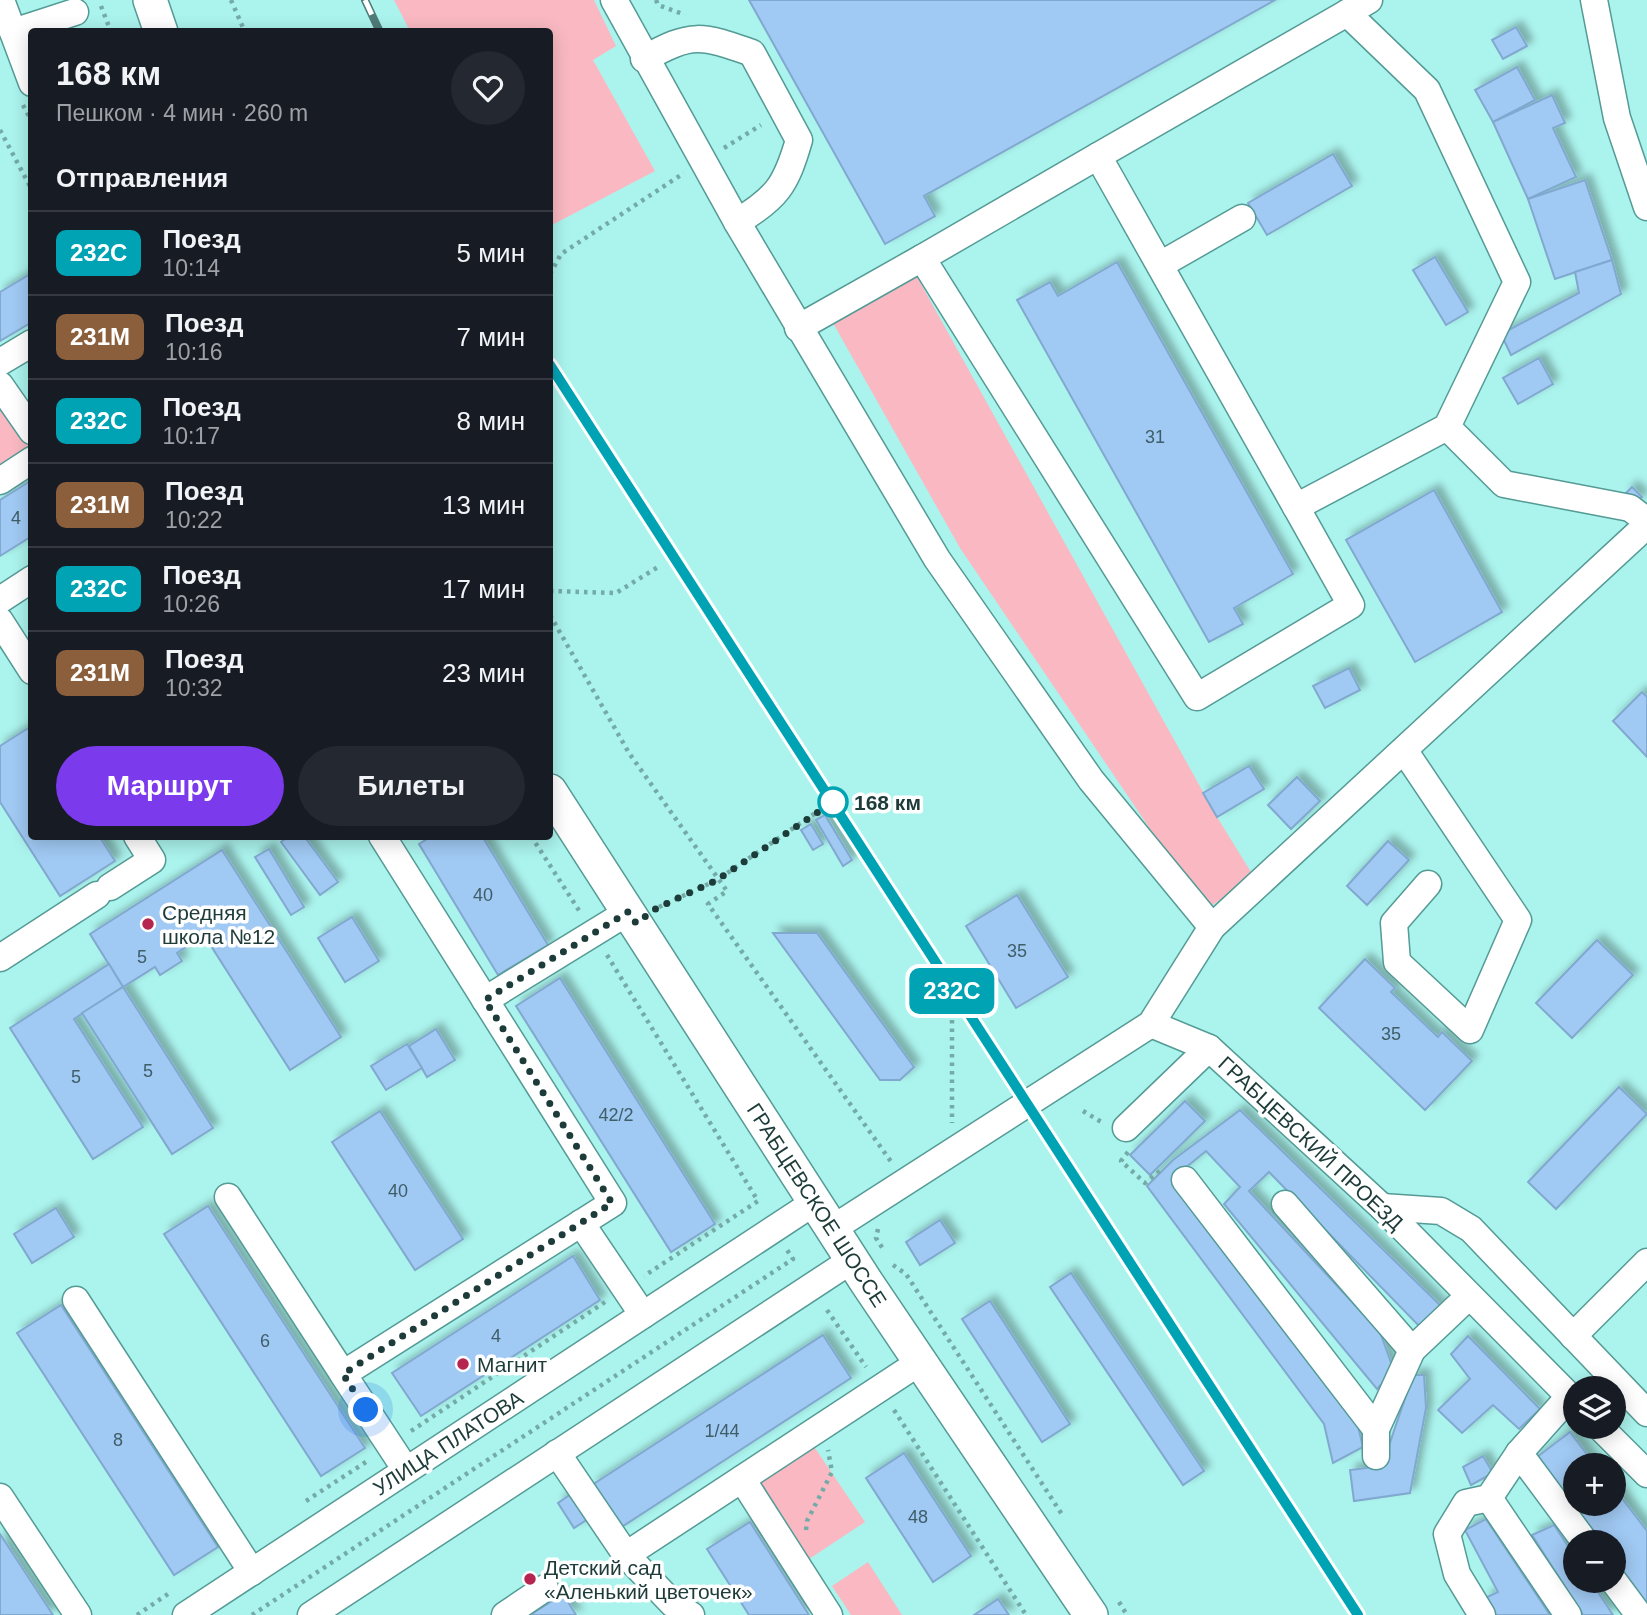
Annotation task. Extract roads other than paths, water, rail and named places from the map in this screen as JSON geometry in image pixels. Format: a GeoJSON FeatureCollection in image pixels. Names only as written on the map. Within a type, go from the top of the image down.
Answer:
{"type":"FeatureCollection","features":[{"type":"Feature","properties":{"kind":"main road"},"geometry":{"type":"LineString","coordinates":[[150,0],[160,28]]}},
{"type":"Feature","properties":{"kind":"main road","name":"ГРАБЦЕВСКОЕ ШОССЕ"},"geometry":{"type":"LineString","coordinates":[[553,796],[823,1216],[871,1269],[920,1362],[1102,1604]]}},
{"type":"Feature","properties":{"kind":"street"},"geometry":{"type":"LineString","coordinates":[[1,0],[28,72]]}},
{"type":"Feature","properties":{"kind":"street"},"geometry":{"type":"LineString","coordinates":[[614,0],[644,59],[798,328],[937,559],[1091,780],[1212,927]]}},
{"type":"Feature","properties":{"kind":"street"},"geometry":{"type":"LineString","coordinates":[[1594,0],[1617,118],[1647,207]]}},
{"type":"Feature","properties":{"kind":"street"},"geometry":{"type":"LineString","coordinates":[[798,328],[1358,7],[1427,90],[1517,282],[1447,427],[1296,507]]}},
{"type":"Feature","properties":{"kind":"street"},"geometry":{"type":"LineString","coordinates":[[13,33],[75,12]]}},
{"type":"Feature","properties":{"kind":"street"},"geometry":{"type":"LineString","coordinates":[[644,59],[675,42],[707,37],[752,53],[799,140],[791,170],[769,202],[737,222]]}},
{"type":"Feature","properties":{"kind":"street"},"geometry":{"type":"LineString","coordinates":[[922,258],[1197,697],[1351,605],[1098,156]]}},
{"type":"Feature","properties":{"kind":"street"},"geometry":{"type":"LineString","coordinates":[[1160,265],[1242,218]]}},
{"type":"Feature","properties":{"kind":"street"},"geometry":{"type":"LineString","coordinates":[[0,362],[28,345]]}},
{"type":"Feature","properties":{"kind":"street"},"geometry":{"type":"LineString","coordinates":[[0,385],[28,425]]}},
{"type":"Feature","properties":{"kind":"street"},"geometry":{"type":"LineString","coordinates":[[823,1216],[867,1207],[1151,1024],[1212,927],[1647,523],[1630,508],[1504,484],[1447,427]]}},
{"type":"Feature","properties":{"kind":"street"},"geometry":{"type":"LineString","coordinates":[[0,481],[28,463]]}},
{"type":"Feature","properties":{"kind":"street"},"geometry":{"type":"LineString","coordinates":[[0,600],[28,582]]}},
{"type":"Feature","properties":{"kind":"street"},"geometry":{"type":"LineString","coordinates":[[0,621],[28,665]]}},
{"type":"Feature","properties":{"kind":"street"},"geometry":{"type":"LineString","coordinates":[[1404,750],[1518,920],[1470,1030],[1397,962],[1394,923],[1428,884]]}},
{"type":"Feature","properties":{"kind":"street"},"geometry":{"type":"LineString","coordinates":[[0,958],[152,860],[140,840]]}},
{"type":"Feature","properties":{"kind":"street"},"geometry":{"type":"LineString","coordinates":[[343,1374],[612,1203],[385,840]]}},
{"type":"Feature","properties":{"kind":"street"},"geometry":{"type":"LineString","coordinates":[[485,1000],[632,918]]}},
{"type":"Feature","properties":{"kind":"street","name":"ГРАБЦЕВСКИЙ ПРОЕЗД"},"geometry":{"type":"LineString","coordinates":[[1151,1024],[1209,1048],[1382,1207],[1563,1391]]}},
{"type":"Feature","properties":{"kind":"street"},"geometry":{"type":"LineString","coordinates":[[1124,1134],[1209,1048]]}},
{"type":"Feature","properties":{"kind":"street"},"geometry":{"type":"LineString","coordinates":[[1174,1174],[1376,1429]]}},
{"type":"Feature","properties":{"kind":"street"},"geometry":{"type":"LineString","coordinates":[[228,1197],[406,1471]]}},
{"type":"Feature","properties":{"kind":"street"},"geometry":{"type":"LineString","coordinates":[[1285,1204],[1412,1350]]}},
{"type":"Feature","properties":{"kind":"street"},"geometry":{"type":"LineString","coordinates":[[1382,1207],[1441,1211],[1471,1229],[1647,1413]]}},
{"type":"Feature","properties":{"kind":"street","name":"УЛИЦА ПЛАТОВА"},"geometry":{"type":"LineString","coordinates":[[186,1615],[772,1230],[823,1216]]}},
{"type":"Feature","properties":{"kind":"street"},"geometry":{"type":"LineString","coordinates":[[581,1223],[643,1315]]}},
{"type":"Feature","properties":{"kind":"street"},"geometry":{"type":"LineString","coordinates":[[1573,1336],[1647,1262]]}},
{"type":"Feature","properties":{"kind":"street"},"geometry":{"type":"LineString","coordinates":[[311,1615],[810,1288],[871,1269]]}},
{"type":"Feature","properties":{"kind":"street"},"geometry":{"type":"LineString","coordinates":[[1377,1456],[1376,1429],[1412,1350],[1468,1297]]}},
{"type":"Feature","properties":{"kind":"street"},"geometry":{"type":"LineString","coordinates":[[76,1300],[252,1572]]}},
{"type":"Feature","properties":{"kind":"street"},"geometry":{"type":"LineString","coordinates":[[626,1555],[920,1362]]}},
{"type":"Feature","properties":{"kind":"street"},"geometry":{"type":"LineString","coordinates":[[1482,1615],[1457,1574],[1447,1534],[1466,1503],[1489,1498],[1519,1452],[1563,1409]]}},
{"type":"Feature","properties":{"kind":"street"},"geometry":{"type":"LineString","coordinates":[[1612,1439],[1647,1474]]}},
{"type":"Feature","properties":{"kind":"street"},"geometry":{"type":"LineString","coordinates":[[1519,1452],[1576,1530]]}},
{"type":"Feature","properties":{"kind":"street"},"geometry":{"type":"LineString","coordinates":[[557,1453],[626,1555],[673,1604],[691,1615]]}},
{"type":"Feature","properties":{"kind":"street"},"geometry":{"type":"LineString","coordinates":[[742,1479],[829,1615]]}},
{"type":"Feature","properties":{"kind":"street"},"geometry":{"type":"LineString","coordinates":[[0,1497],[78,1615]]}},
{"type":"Feature","properties":{"kind":"street"},"geometry":{"type":"LineString","coordinates":[[1489,1498],[1568,1615]]}},
{"type":"Feature","properties":{"kind":"street"},"geometry":{"type":"LineString","coordinates":[[505,1615],[545,1588]]}},
{"type":"Feature","properties":{"kind":"street"},"geometry":{"type":"LineString","coordinates":[[1623,1593],[1639,1615]]}},
{"type":"Feature","properties":{"kind":"railway"},"geometry":{"type":"LineString","coordinates":[[365,0],[378,28]]}},
{"type":"Feature","properties":{"kind":"railway"},"geometry":{"type":"LineString","coordinates":[[553,370],[1358,1615]]}},
{"type":"Feature","properties":{"kind":"train","name":"232C"},"geometry":{"type":"LineString","coordinates":[[553,370],[833,801],[1024,1105],[1358,1615]]}},
{"type":"Feature","properties":{"kind":"place","name":"168 км"},"geometry":{"type":"Point","coordinates":[833,802]}},
{"type":"Feature","properties":{"kind":"place","name":"Средняя школа №12"},"geometry":{"type":"Point","coordinates":[148,924]}},
{"type":"Feature","properties":{"kind":"place","name":"Магнит"},"geometry":{"type":"Point","coordinates":[463,1364]}},
{"type":"Feature","properties":{"kind":"place","name":"Детский сад «Аленький цветочек»"},"geometry":{"type":"Point","coordinates":[530,1579]}}]}
